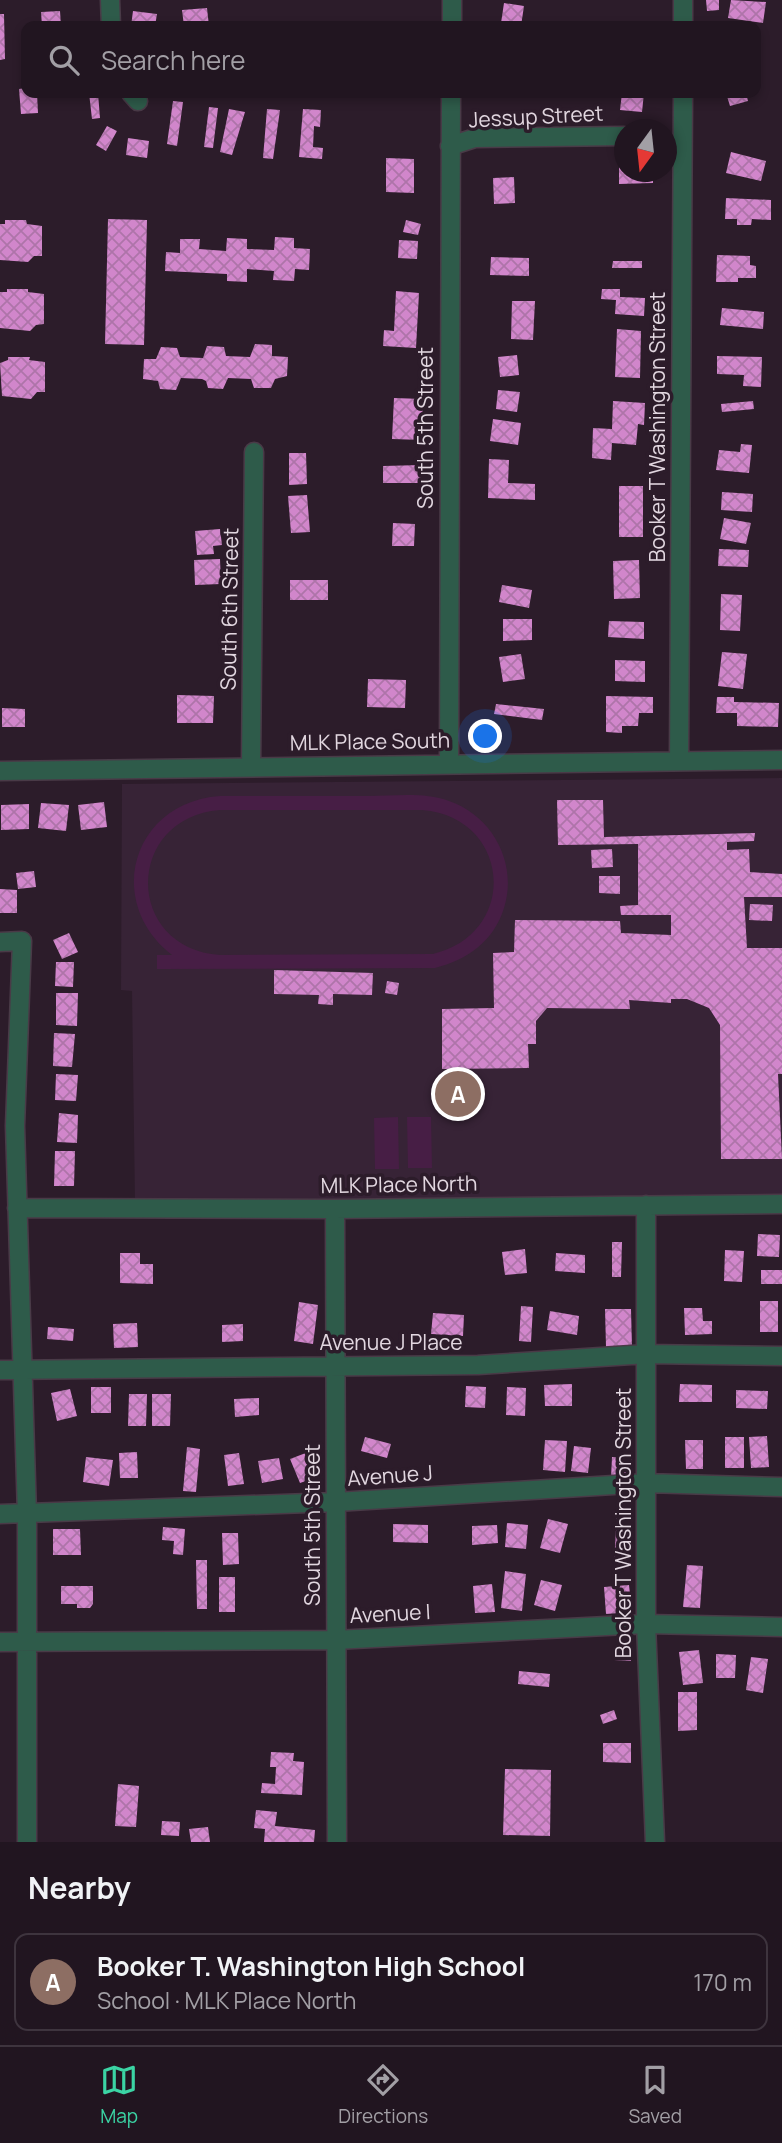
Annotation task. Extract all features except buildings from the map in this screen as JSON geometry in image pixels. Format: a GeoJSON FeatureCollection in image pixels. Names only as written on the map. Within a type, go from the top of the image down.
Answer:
{"type":"FeatureCollection","features":[{"type":"Feature","properties":{"kind":"street"},"geometry":{"type":"LineString","coordinates":[[110,0],[111,21]]}},
{"type":"Feature","properties":{"kind":"street"},"geometry":{"type":"LineString","coordinates":[[452,0],[452,21]]}},
{"type":"Feature","properties":{"kind":"street"},"geometry":{"type":"LineString","coordinates":[[683,0],[683,21]]}},
{"type":"Feature","properties":{"kind":"street","name":"South 5th Street"},"geometry":{"type":"LineString","coordinates":[[449,764],[451,98]]}},
{"type":"Feature","properties":{"kind":"street","name":"Booker T Washington Street"},"geometry":{"type":"LineString","coordinates":[[677,121],[682,98]]}},
{"type":"Feature","properties":{"kind":"street","name":"Jessup Street"},"geometry":{"type":"LineString","coordinates":[[450,146],[475,138],[614,136]]}},
{"type":"Feature","properties":{"kind":"street","name":"Booker T Washington Street"},"geometry":{"type":"LineString","coordinates":[[674,182],[679,761]]}},
{"type":"Feature","properties":{"kind":"street","name":"South 6th Street"},"geometry":{"type":"LineString","coordinates":[[251,766],[254,452]]}},
{"type":"Feature","properties":{"kind":"street","name":"MLK Place South"},"geometry":{"type":"LineString","coordinates":[[0,771],[782,760]]}},
{"type":"Feature","properties":{"kind":"street"},"geometry":{"type":"LineString","coordinates":[[0,942],[22,941],[8,1127],[17,1208],[24,1370],[28,1643],[27,1842]]}},
{"type":"Feature","properties":{"kind":"street","name":"MLK Place North"},"geometry":{"type":"LineString","coordinates":[[17,1208],[335,1209],[782,1204]]}},
{"type":"Feature","properties":{"kind":"street","name":"Booker T Washington Street"},"geometry":{"type":"LineString","coordinates":[[646,1205],[646,1624],[654,1842]]}},
{"type":"Feature","properties":{"kind":"street","name":"South 5th Street"},"geometry":{"type":"LineString","coordinates":[[335,1209],[337,1842]]}},
{"type":"Feature","properties":{"kind":"street","name":"Avenue J Place"},"geometry":{"type":"LineString","coordinates":[[0,1370],[478,1365],[647,1354],[782,1356]]}},
{"type":"Feature","properties":{"kind":"street","name":"Avenue J"},"geometry":{"type":"LineString","coordinates":[[0,1514],[336,1502],[646,1483],[782,1487]]}},
{"type":"Feature","properties":{"kind":"street","name":"Avenue I"},"geometry":{"type":"LineString","coordinates":[[0,1642],[335,1640],[646,1624],[782,1627]]}},
{"type":"Feature","properties":{"kind":"shaded area"},"geometry":{"type":"Polygon","coordinates":[[[782,778],[782,1197],[135,1203],[132,991],[121,990],[122,784],[782,778]]]}},
{"type":"Feature","properties":{"kind":"shaded area"},"geometry":{"type":"Polygon","coordinates":[[[410,795],[449,801],[478,818],[498,844],[508,875],[504,908],[494,930],[478,947],[458,960],[435,968],[157,969],[157,955],[172,955],[151,933],[138,908],[134,883],[138,857],[148,835],[166,816],[190,802],[220,796],[410,795]],[[220,810],[188,818],[166,835],[152,858],[148,883],[153,908],[166,931],[188,947],[220,955],[433,954],[461,942],[480,924],[491,901],[494,877],[488,853],[474,832],[452,817],[422,810],[220,810]]]}},
{"type":"Feature","properties":{"kind":"shaded area"},"geometry":{"type":"Polygon","coordinates":[[[398,1117],[399,1169],[375,1169],[374,1118],[398,1117]]]}},
{"type":"Feature","properties":{"kind":"shaded area"},"geometry":{"type":"Polygon","coordinates":[[[407,1117],[431,1117],[432,1168],[408,1168],[407,1117]]]}},
{"type":"Feature","properties":{"kind":"place","name":"Booker T. Washington High School"},"geometry":{"type":"Point","coordinates":[458,1094]}}]}
